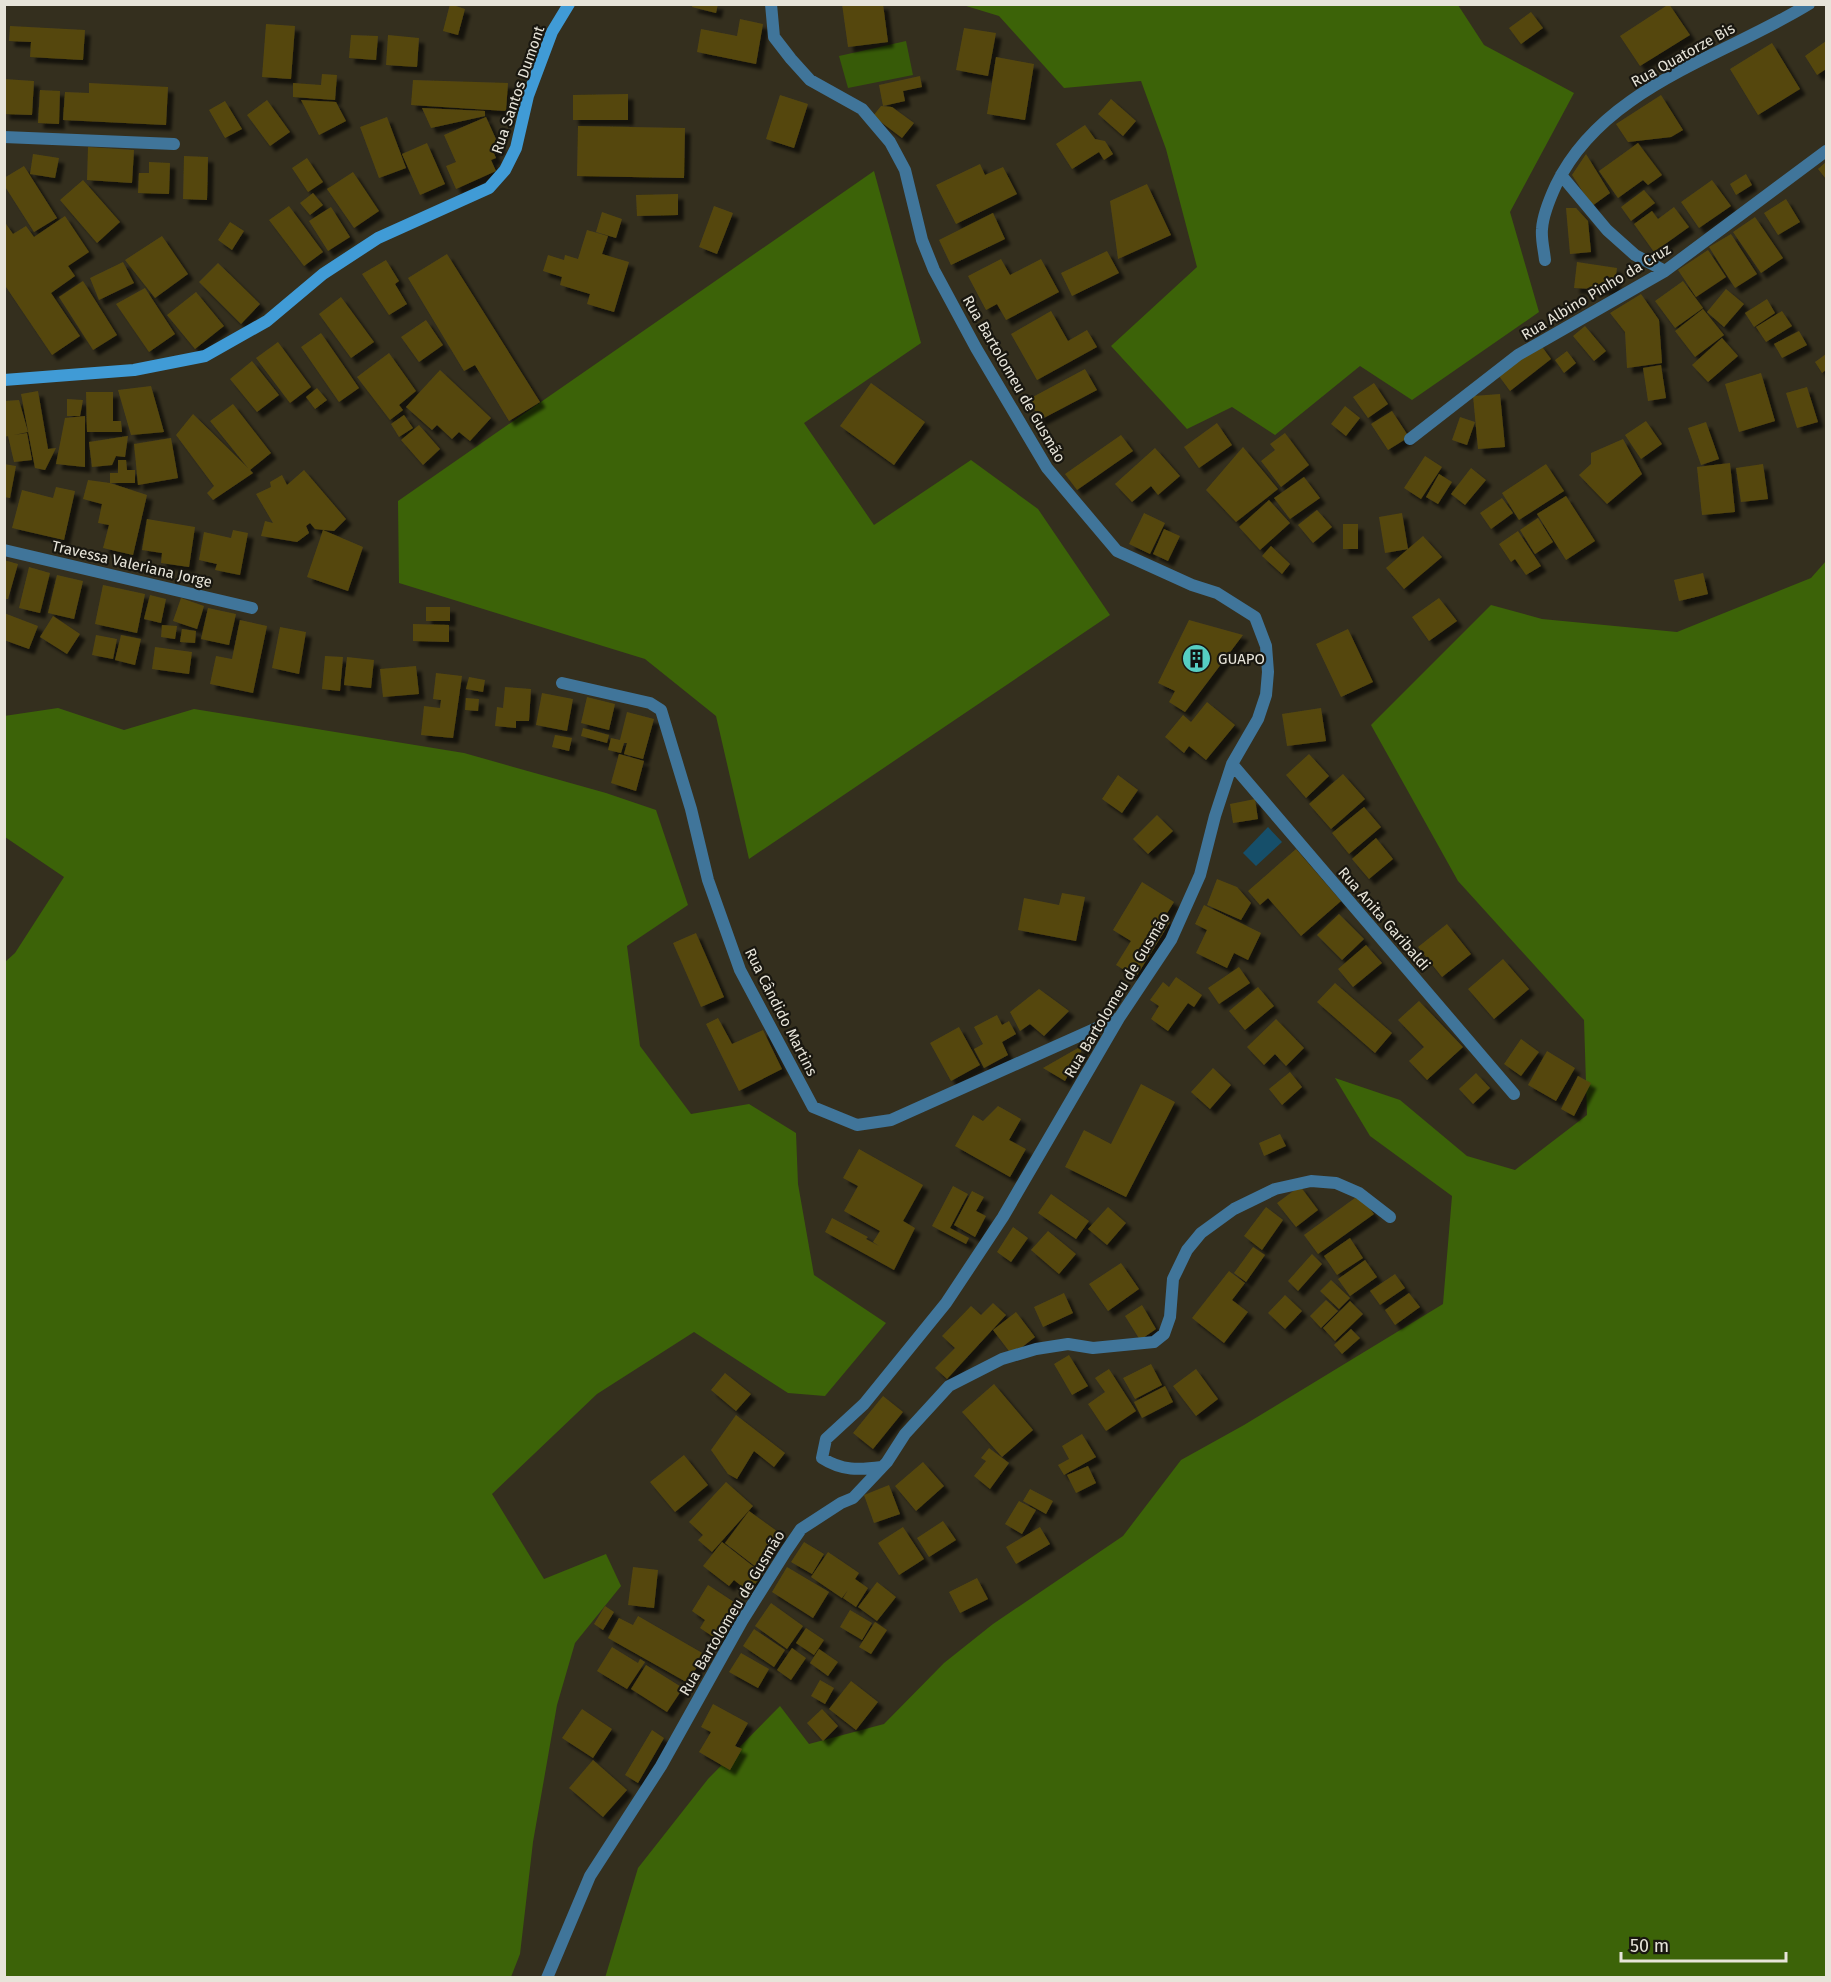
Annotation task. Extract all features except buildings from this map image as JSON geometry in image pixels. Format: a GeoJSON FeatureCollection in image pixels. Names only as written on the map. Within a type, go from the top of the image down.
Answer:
{"type":"FeatureCollection","features":[{"type":"Feature","properties":{"kind":"main road","name":"Rua Santos Dumont"},"geometry":{"type":"LineString","coordinates":[[4,380],[134,370],[205,356],[267,321],[323,274],[378,238],[489,188],[505,170],[516,147],[528,96],[552,32],[569,4]]}},
{"type":"Feature","properties":{"kind":"street","name":"Rua Bartolomeu de Gusmão"},"geometry":{"type":"LineString","coordinates":[[771,4],[774,37],[791,59],[810,80],[862,109],[890,142],[905,170],[922,240],[934,270],[975,348],[1047,468],[1117,551],[1192,585],[1217,593],[1255,617],[1266,646],[1268,672],[1266,695],[1257,719],[1232,764],[1215,816],[1200,875],[1186,911],[1171,940],[1119,1018],[1003,1217],[946,1303],[864,1404],[826,1439],[822,1458],[836,1467],[856,1470],[882,1467]]}},
{"type":"Feature","properties":{"kind":"street","name":"Rua Quatorze Bis"},"geometry":{"type":"LineString","coordinates":[[1545,261],[1542,229],[1548,201],[1577,150],[1631,101],[1809,4]]}},
{"type":"Feature","properties":{"kind":"street"},"geometry":{"type":"LineString","coordinates":[[4,137],[174,144]]}},
{"type":"Feature","properties":{"kind":"street","name":"Rua Albino Pinho da Cruz"},"geometry":{"type":"LineString","coordinates":[[1410,439],[1518,355],[1665,271],[1827,151]]}},
{"type":"Feature","properties":{"kind":"street"},"geometry":{"type":"LineString","coordinates":[[1561,175],[1607,230],[1635,255],[1665,271]]}},
{"type":"Feature","properties":{"kind":"street","name":"Travessa Valeriana Jorge"},"geometry":{"type":"LineString","coordinates":[[4,550],[252,608]]}},
{"type":"Feature","properties":{"kind":"street","name":"Rua Cândido Martins"},"geometry":{"type":"LineString","coordinates":[[562,684],[650,703],[661,710],[691,809],[708,880],[740,970],[813,1107],[857,1125],[891,1120],[1119,1018]]}},
{"type":"Feature","properties":{"kind":"street","name":"Rua Anita Garibaldi"},"geometry":{"type":"LineString","coordinates":[[1232,764],[1514,1094]]}},
{"type":"Feature","properties":{"kind":"street"},"geometry":{"type":"LineString","coordinates":[[882,1467],[905,1434],[949,1386],[1002,1359],[1036,1349],[1068,1344],[1093,1348],[1143,1344],[1159,1338],[1164,1334],[1170,1317],[1173,1280],[1186,1250],[1201,1233],[1234,1209],[1275,1189],[1311,1181],[1336,1183],[1359,1193],[1390,1217]]}},
{"type":"Feature","properties":{"kind":"street","name":"Rua Bartolomeu de Gusmão"},"geometry":{"type":"LineString","coordinates":[[547,1977],[590,1876],[660,1766],[735,1632],[786,1551],[801,1529],[841,1503],[853,1498],[882,1467]]}},
{"type":"Feature","properties":{"kind":"green space"},"geometry":{"type":"Polygon","coordinates":[[[963,5],[1458,5],[1484,45],[1574,93],[1510,212],[1539,312],[1412,400],[1360,366],[1275,435],[1232,407],[1187,429],[1111,346],[1197,267],[1166,149],[1141,81],[1064,88],[999,16],[963,5]]]}},
{"type":"Feature","properties":{"kind":"green space"},"geometry":{"type":"Polygon","coordinates":[[[906,41],[913,75],[848,88],[839,56],[906,41]]]}},
{"type":"Feature","properties":{"kind":"green space"},"geometry":{"type":"Polygon","coordinates":[[[874,171],[921,343],[804,423],[874,525],[971,460],[1038,509],[1110,615],[749,859],[716,716],[645,659],[399,583],[398,501],[874,171]]]}},
{"type":"Feature","properties":{"kind":"green space"},"geometry":{"type":"Polygon","coordinates":[[[1826,561],[1826,1977],[605,1978],[638,1868],[708,1779],[780,1706],[809,1744],[884,1724],[944,1663],[993,1624],[1123,1536],[1181,1460],[1244,1425],[1443,1304],[1452,1196],[1370,1136],[1335,1078],[1400,1100],[1467,1156],[1515,1170],[1587,1115],[1584,1020],[1458,881],[1371,725],[1491,605],[1542,619],[1677,632],[1811,578],[1826,561]]]}},
{"type":"Feature","properties":{"kind":"green space"},"geometry":{"type":"Polygon","coordinates":[[[58,708],[124,730],[194,709],[464,753],[606,793],[656,810],[688,905],[627,946],[640,1046],[691,1114],[749,1104],[796,1133],[798,1184],[814,1275],[886,1323],[825,1396],[788,1393],[694,1332],[597,1394],[492,1494],[544,1579],[606,1554],[621,1586],[575,1643],[557,1705],[533,1842],[520,1954],[511,1977],[5,1977],[5,962],[15,953],[64,877],[5,837],[4,716],[58,708]]]}},
{"type":"Feature","properties":{"kind":"water"},"geometry":{"type":"Polygon","coordinates":[[[1268,827],[1282,842],[1256,866],[1243,853],[1268,827]]]}},
{"type":"Feature","properties":{"kind":"place","name":"GUAPO"},"geometry":{"type":"Point","coordinates":[1197,659]}}]}
